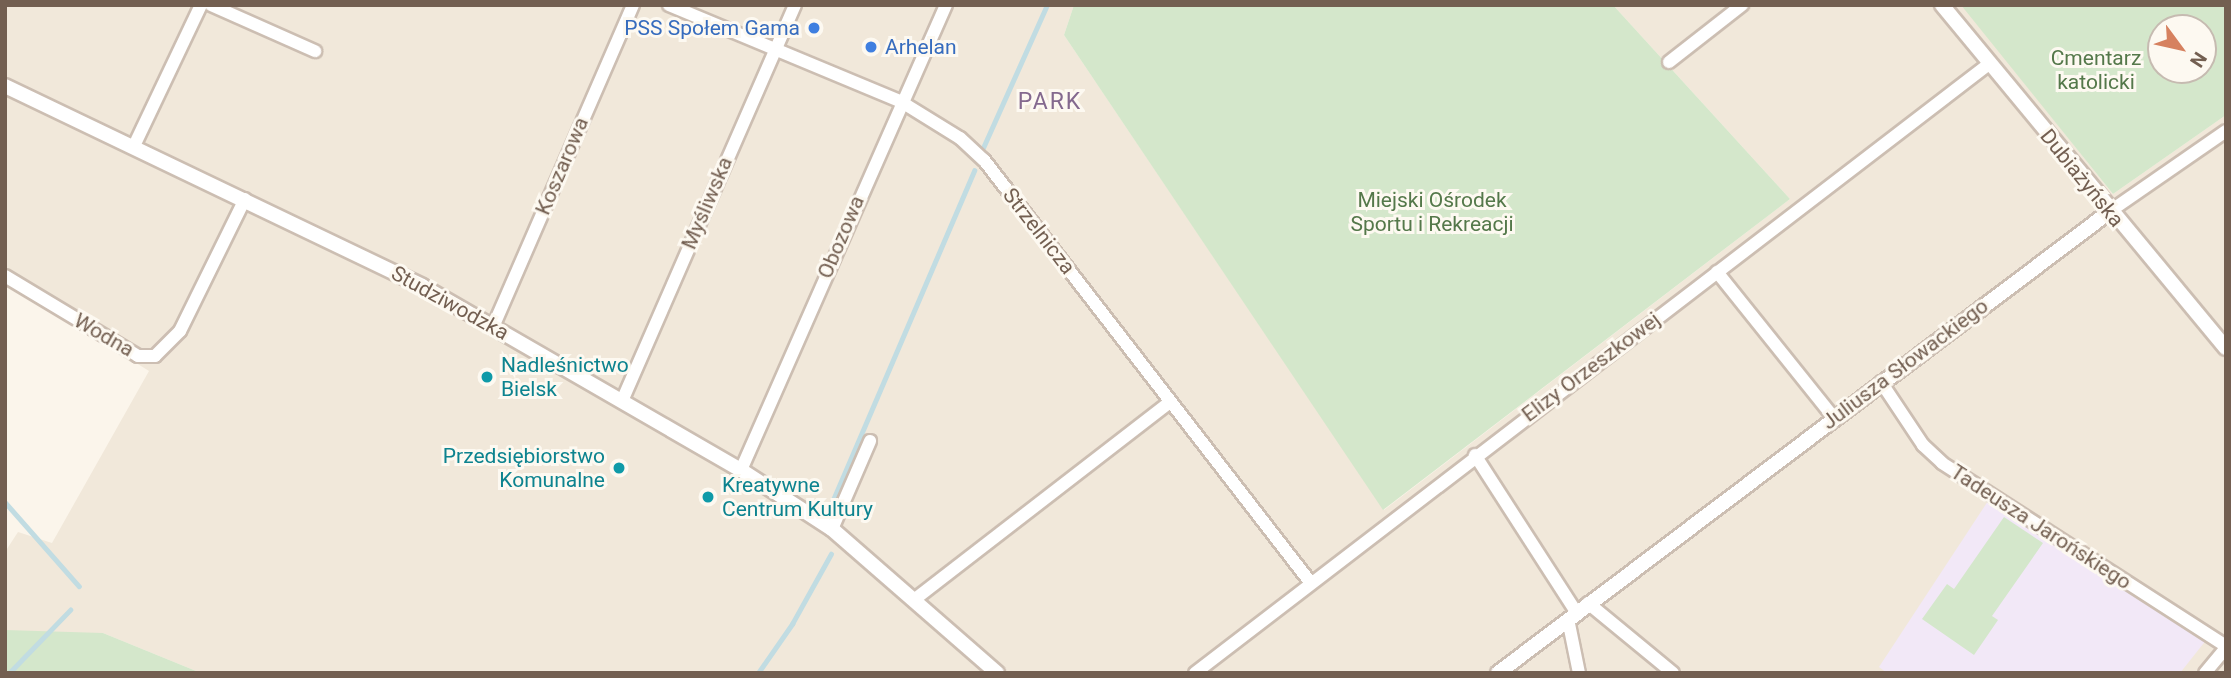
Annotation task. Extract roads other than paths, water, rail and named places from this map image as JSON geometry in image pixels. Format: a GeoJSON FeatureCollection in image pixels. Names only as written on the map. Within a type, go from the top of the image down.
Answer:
{"type":"FeatureCollection","features":[{"type":"Feature","properties":{"kind":"street"},"geometry":{"type":"LineString","coordinates":[[134,146],[201,5]]}},
{"type":"Feature","properties":{"kind":"street"},"geometry":{"type":"LineString","coordinates":[[211,5],[315,51]]}},
{"type":"Feature","properties":{"kind":"street","name":"Koszarowa"},"geometry":{"type":"LineString","coordinates":[[493,327],[632,5]]}},
{"type":"Feature","properties":{"kind":"street","name":"Strzelnicza"},"geometry":{"type":"LineString","coordinates":[[669,5],[900,101],[960,138],[981,156],[1310,582]]}},
{"type":"Feature","properties":{"kind":"street","name":"Myśliwska"},"geometry":{"type":"LineString","coordinates":[[622,401],[795,5]]}},
{"type":"Feature","properties":{"kind":"street","name":"Obozowa"},"geometry":{"type":"LineString","coordinates":[[741,470],[900,101],[946,5]]}},
{"type":"Feature","properties":{"kind":"street"},"geometry":{"type":"LineString","coordinates":[[1669,61],[1742,5]]}},
{"type":"Feature","properties":{"kind":"street","name":"Dubiażyńska"},"geometry":{"type":"LineString","coordinates":[[1942,5],[2109,212],[2226,348]]}},
{"type":"Feature","properties":{"kind":"street","name":"Elizy Orzeszkowej"},"geometry":{"type":"LineString","coordinates":[[1195,673],[1475,455],[1989,64]]}},
{"type":"Feature","properties":{"kind":"street","name":"Studziwodzka"},"geometry":{"type":"LineString","coordinates":[[5,86],[412,281],[741,470],[832,529],[997,673]]}},
{"type":"Feature","properties":{"kind":"street","name":"Juliusza Słowackiego"},"geometry":{"type":"LineString","coordinates":[[1499,673],[1588,603],[2109,212],[2226,131]]}},
{"type":"Feature","properties":{"kind":"street","name":"Wodna"},"geometry":{"type":"LineString","coordinates":[[5,276],[138,356],[155,356],[180,331],[245,199]]}},
{"type":"Feature","properties":{"kind":"street"},"geometry":{"type":"LineString","coordinates":[[1717,272],[1834,418]]}},
{"type":"Feature","properties":{"kind":"street","name":"Tadeusza Jarońskiego"},"geometry":{"type":"LineString","coordinates":[[1881,382],[1923,445],[1942,463],[2226,647]]}},
{"type":"Feature","properties":{"kind":"street"},"geometry":{"type":"LineString","coordinates":[[915,599],[1170,402]]}},
{"type":"Feature","properties":{"kind":"street"},"geometry":{"type":"LineString","coordinates":[[832,529],[870,441]]}},
{"type":"Feature","properties":{"kind":"street"},"geometry":{"type":"LineString","coordinates":[[1475,455],[1572,616],[1579,673]]}},
{"type":"Feature","properties":{"kind":"street"},"geometry":{"type":"LineString","coordinates":[[1588,603],[1673,673]]}},
{"type":"Feature","properties":{"kind":"street"},"geometry":{"type":"LineString","coordinates":[[2205,673],[2226,647]]}},
{"type":"Feature","properties":{"kind":"waterway"},"geometry":{"type":"LineString","coordinates":[[983,148],[1047,5]]}},
{"type":"Feature","properties":{"kind":"waterway"},"geometry":{"type":"LineString","coordinates":[[830,507],[974,171]]}},
{"type":"Feature","properties":{"kind":"waterway"},"geometry":{"type":"LineString","coordinates":[[5,502],[79,586]]}},
{"type":"Feature","properties":{"kind":"waterway"},"geometry":{"type":"LineString","coordinates":[[758,673],[792,624],[831,554]]}},
{"type":"Feature","properties":{"kind":"waterway"},"geometry":{"type":"LineString","coordinates":[[9,673],[70,610]]}},
{"type":"Feature","properties":{"kind":"place","name":"PSS Społem Gama"},"geometry":{"type":"Point","coordinates":[814,28]}},
{"type":"Feature","properties":{"kind":"place","name":"Arhelan"},"geometry":{"type":"Point","coordinates":[871,47]}},
{"type":"Feature","properties":{"kind":"place","name":"Nadleśnictwo Bielsk"},"geometry":{"type":"Point","coordinates":[487,377]}},
{"type":"Feature","properties":{"kind":"place","name":"Przedsiębiorstwo Komunalne"},"geometry":{"type":"Point","coordinates":[619,468]}},
{"type":"Feature","properties":{"kind":"place","name":"Kreatywne Centrum Kultury"},"geometry":{"type":"Point","coordinates":[708,497]}},
{"type":"Feature","properties":{"kind":"district","name":"PARK"},"geometry":{"type":"Point","coordinates":[1050,102]}},
{"type":"Feature","properties":{"kind":"park label","name":"Cmentarz katolicki"},"geometry":{"type":"Point","coordinates":[2096,70]}},
{"type":"Feature","properties":{"kind":"park label","name":"Miejski Ośrodek Sportu i Rekreacji"},"geometry":{"type":"Point","coordinates":[1432,212]}}]}
